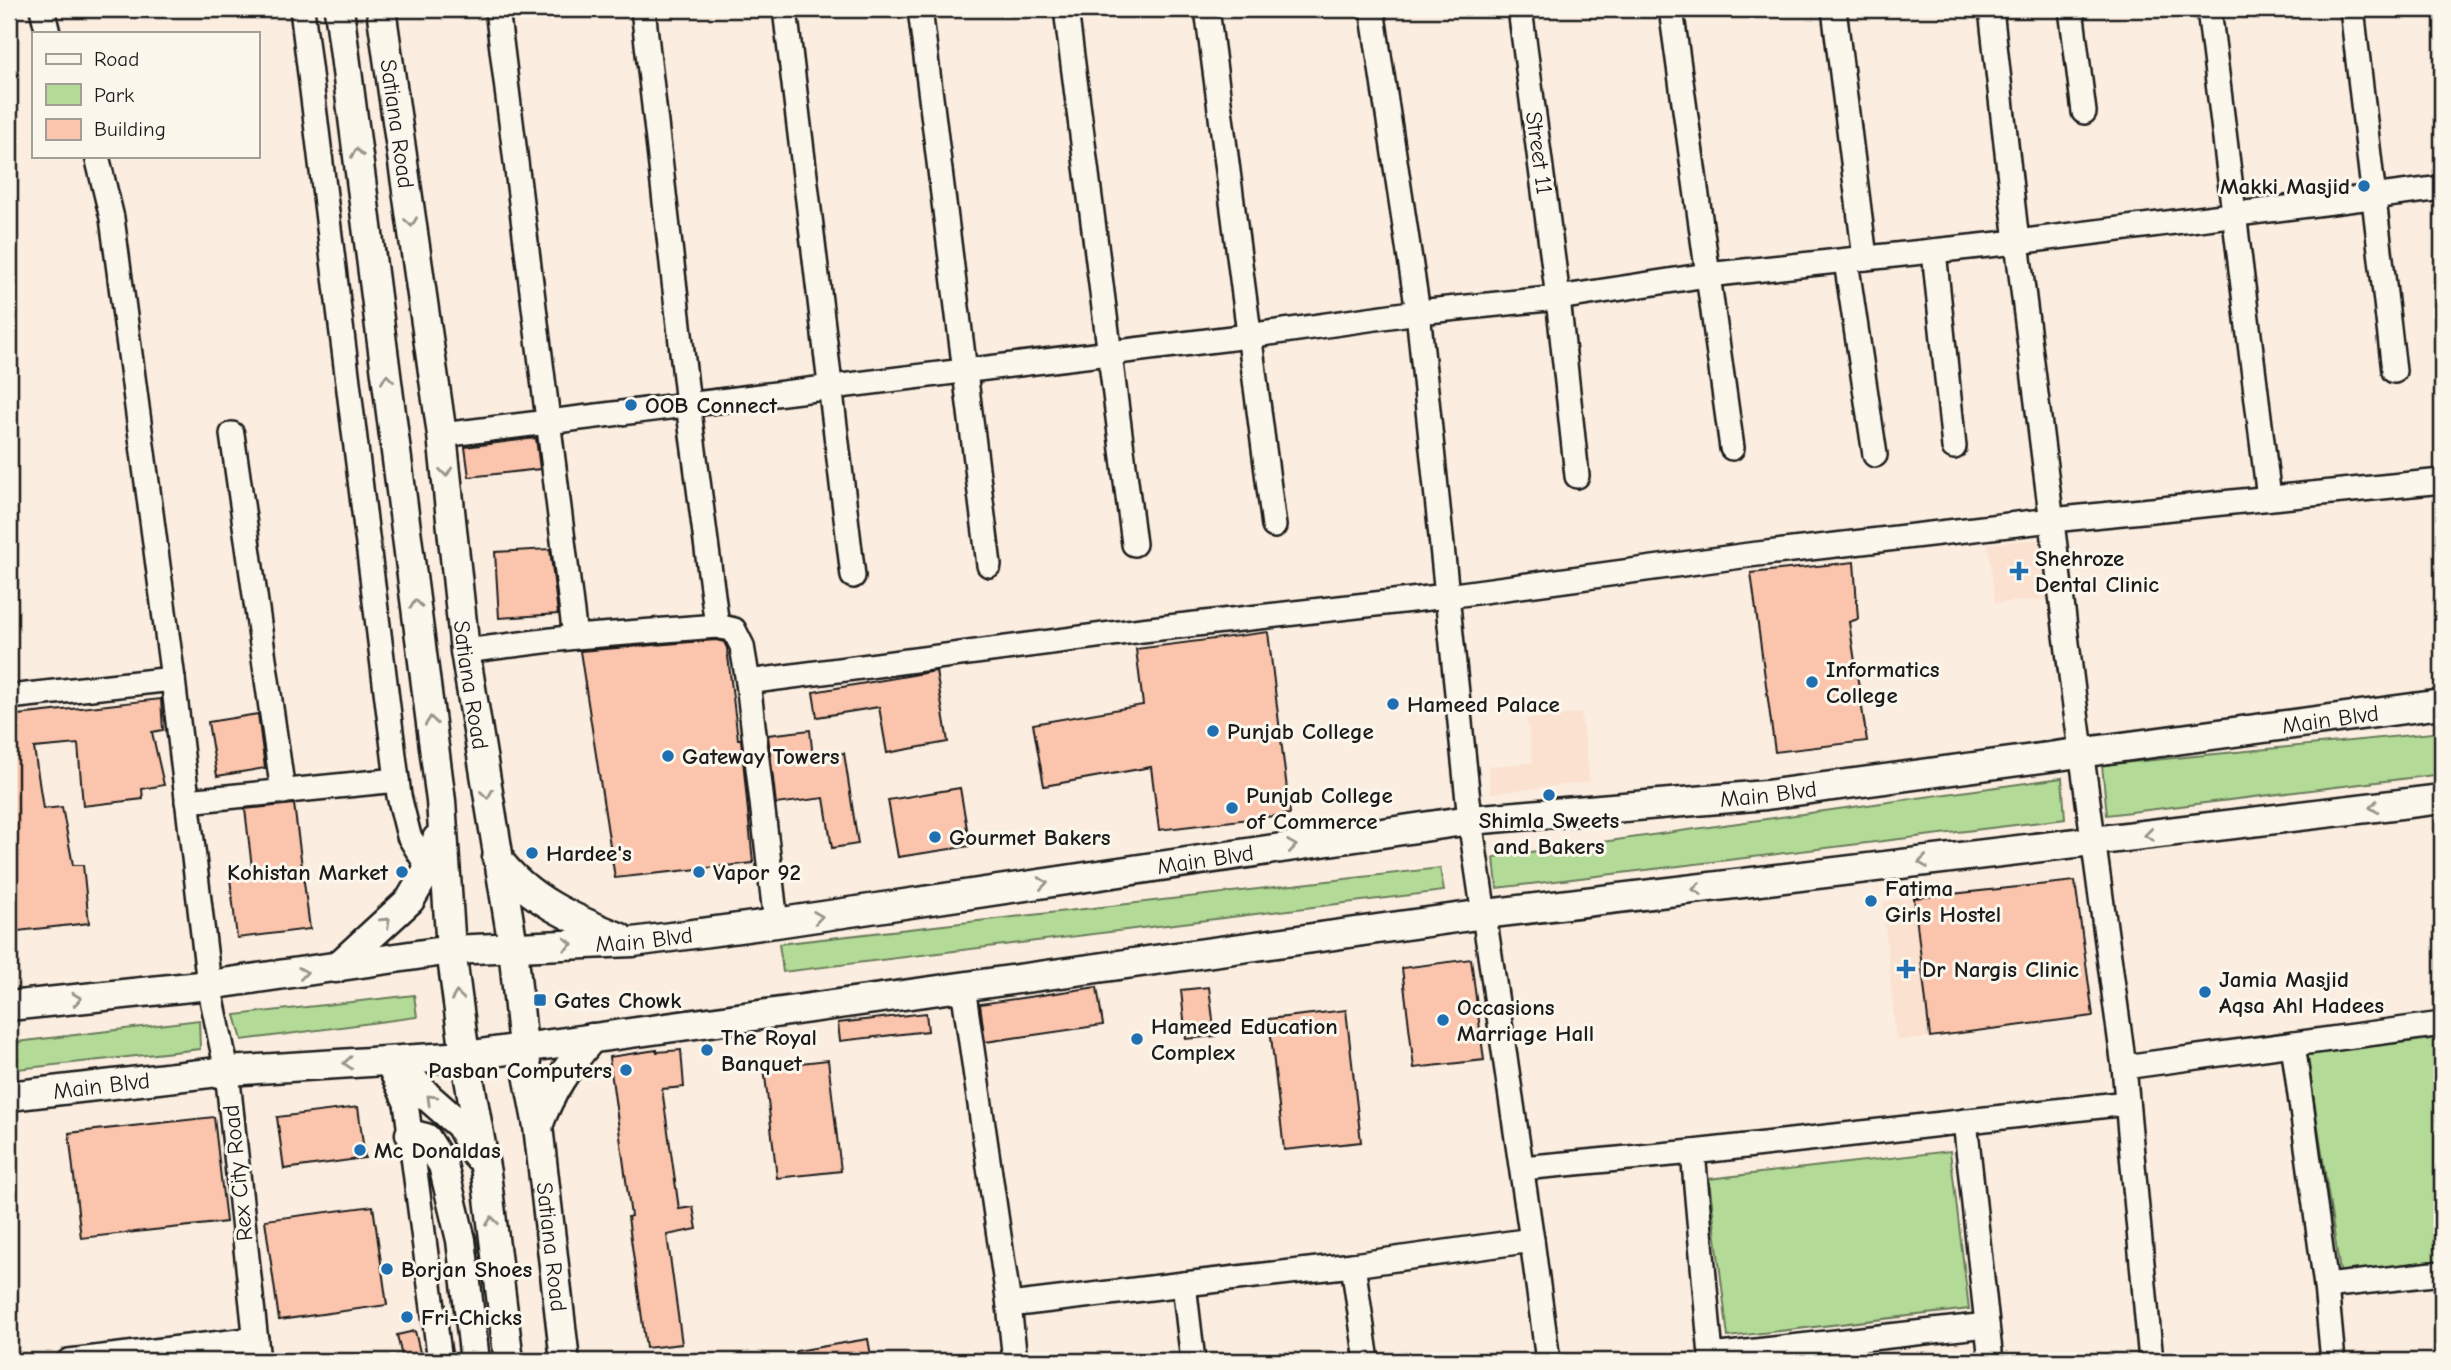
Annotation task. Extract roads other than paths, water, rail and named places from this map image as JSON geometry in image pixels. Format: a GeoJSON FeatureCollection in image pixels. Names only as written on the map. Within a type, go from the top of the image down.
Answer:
{"type":"FeatureCollection","features":[{"type":"Feature","properties":{"kind":"main road","name":"Satiana Road"},"geometry":{"type":"LineString","coordinates":[[339,9],[440,801],[451,950],[465,1056],[486,1172],[509,1361]]}},
{"type":"Feature","properties":{"kind":"main road","name":"Satiana Road"},"geometry":{"type":"LineString","coordinates":[[381,9],[442,435],[465,651],[513,946],[523,1048],[538,1126],[565,1361]]}},
{"type":"Feature","properties":{"kind":"main road","name":"Main Blvd"},"geometry":{"type":"LineString","coordinates":[[9,1006],[209,985],[451,950],[633,942],[1471,820],[1766,795],[2442,704]]}},
{"type":"Feature","properties":{"kind":"main road","name":"Main Blvd"},"geometry":{"type":"LineString","coordinates":[[9,1096],[227,1071],[465,1056],[1485,914],[2442,799]]}},
{"type":"Feature","properties":{"kind":"main road"},"geometry":{"type":"LineString","coordinates":[[337,968],[410,900],[434,859],[440,801]]}},
{"type":"Feature","properties":{"kind":"main road"},"geometry":{"type":"LineString","coordinates":[[497,858],[505,869],[537,897],[575,920],[633,942]]}},
{"type":"Feature","properties":{"kind":"main road"},"geometry":{"type":"LineString","coordinates":[[538,1126],[548,1098],[566,1068],[592,1038]]}},
{"type":"Feature","properties":{"kind":"main road"},"geometry":{"type":"LineString","coordinates":[[391,1061],[460,1125],[486,1172]]}},
{"type":"Feature","properties":{"kind":"main road"},"geometry":{"type":"LineString","coordinates":[[410,1134],[426,1138],[443,1165],[461,1240],[475,1361]]}},
{"type":"Feature","properties":{"kind":"street"},"geometry":{"type":"LineString","coordinates":[[42,9],[48,32]]}},
{"type":"Feature","properties":{"kind":"street"},"geometry":{"type":"LineString","coordinates":[[302,9],[397,780],[410,836],[429,869]]}},
{"type":"Feature","properties":{"kind":"street"},"geometry":{"type":"LineString","coordinates":[[497,9],[575,637]]}},
{"type":"Feature","properties":{"kind":"street"},"geometry":{"type":"LineString","coordinates":[[643,9],[688,404],[717,626]]}},
{"type":"Feature","properties":{"kind":"street"},"geometry":{"type":"LineString","coordinates":[[785,9],[853,576]]}},
{"type":"Feature","properties":{"kind":"street"},"geometry":{"type":"LineString","coordinates":[[920,9],[989,565]]}},
{"type":"Feature","properties":{"kind":"street"},"geometry":{"type":"LineString","coordinates":[[1066,9],[1134,544]]}},
{"type":"Feature","properties":{"kind":"street"},"geometry":{"type":"LineString","coordinates":[[1207,9],[1274,526]]}},
{"type":"Feature","properties":{"kind":"street"},"geometry":{"type":"LineString","coordinates":[[1372,9],[1418,312],[1471,820],[1548,1361]]}},
{"type":"Feature","properties":{"kind":"street","name":"Street 11"},"geometry":{"type":"LineString","coordinates":[[1520,9],[1558,298],[1577,476]]}},
{"type":"Feature","properties":{"kind":"street"},"geometry":{"type":"LineString","coordinates":[[1671,9],[1732,448]]}},
{"type":"Feature","properties":{"kind":"street"},"geometry":{"type":"LineString","coordinates":[[1834,9],[1875,455]]}},
{"type":"Feature","properties":{"kind":"street"},"geometry":{"type":"LineString","coordinates":[[1991,9],[2017,242],[2124,1067],[2151,1361]]}},
{"type":"Feature","properties":{"kind":"street"},"geometry":{"type":"LineString","coordinates":[[2071,9],[2084,112]]}},
{"type":"Feature","properties":{"kind":"street"},"geometry":{"type":"LineString","coordinates":[[2209,9],[2269,498]]}},
{"type":"Feature","properties":{"kind":"street"},"geometry":{"type":"LineString","coordinates":[[2351,9],[2394,371]]}},
{"type":"Feature","properties":{"kind":"street","name":"Rex City Road"},"geometry":{"type":"LineString","coordinates":[[97,158],[112,218],[173,679],[209,985],[227,1071],[257,1350]]}},
{"type":"Feature","properties":{"kind":"street"},"geometry":{"type":"LineString","coordinates":[[442,435],[1248,336],[1418,312],[1558,298],[1707,275],[2017,242],[2442,188]]}},
{"type":"Feature","properties":{"kind":"street"},"geometry":{"type":"LineString","coordinates":[[1934,251],[1954,447]]}},
{"type":"Feature","properties":{"kind":"street"},"geometry":{"type":"LineString","coordinates":[[232,434],[282,792]]}},
{"type":"Feature","properties":{"kind":"street"},"geometry":{"type":"LineString","coordinates":[[748,681],[1129,632],[1447,596],[1763,554],[2052,520],[2442,481]]}},
{"type":"Feature","properties":{"kind":"street"},"geometry":{"type":"LineString","coordinates":[[465,651],[575,637],[717,626],[734,630],[742,646],[748,681],[776,923]]}},
{"type":"Feature","properties":{"kind":"street"},"geometry":{"type":"LineString","coordinates":[[9,697],[173,679]]}},
{"type":"Feature","properties":{"kind":"street"},"geometry":{"type":"LineString","coordinates":[[187,801],[397,780]]}},
{"type":"Feature","properties":{"kind":"street"},"geometry":{"type":"LineString","coordinates":[[963,987],[1015,1361]]}},
{"type":"Feature","properties":{"kind":"street"},"geometry":{"type":"LineString","coordinates":[[2124,1067],[2442,1024]]}},
{"type":"Feature","properties":{"kind":"street"},"geometry":{"type":"LineString","coordinates":[[2293,1044],[2326,1286],[2333,1361]]}},
{"type":"Feature","properties":{"kind":"street"},"geometry":{"type":"LineString","coordinates":[[391,1061],[406,1103],[440,1361]]}},
{"type":"Feature","properties":{"kind":"street"},"geometry":{"type":"LineString","coordinates":[[1522,1168],[1693,1152],[2127,1103]]}},
{"type":"Feature","properties":{"kind":"street"},"geometry":{"type":"LineString","coordinates":[[1965,1121],[1991,1361]]}},
{"type":"Feature","properties":{"kind":"street"},"geometry":{"type":"LineString","coordinates":[[1693,1152],[1712,1359],[1987,1325]]}},
{"type":"Feature","properties":{"kind":"street"},"geometry":{"type":"LineString","coordinates":[[1009,1305],[1353,1265],[1532,1240]]}},
{"type":"Feature","properties":{"kind":"street"},"geometry":{"type":"LineString","coordinates":[[1353,1265],[1367,1361]]}},
{"type":"Feature","properties":{"kind":"street"},"geometry":{"type":"LineString","coordinates":[[2326,1286],[2442,1273]]}},
{"type":"Feature","properties":{"kind":"street"},"geometry":{"type":"LineString","coordinates":[[1184,1284],[1193,1361]]}},
{"type":"Feature","properties":{"kind":"street"},"geometry":{"type":"LineString","coordinates":[[69,1361],[257,1350]]}},
{"type":"Feature","properties":{"kind":"place","name":"Makki Masjid"},"geometry":{"type":"Point","coordinates":[2364,186]}},
{"type":"Feature","properties":{"kind":"place","name":"OOB Connect"},"geometry":{"type":"Point","coordinates":[631,405]}},
{"type":"Feature","properties":{"kind":"place","name":"Shehroze Dental Clinic"},"geometry":{"type":"Point","coordinates":[2019,571]}},
{"type":"Feature","properties":{"kind":"place","name":"Informatics College"},"geometry":{"type":"Point","coordinates":[1812,682]}},
{"type":"Feature","properties":{"kind":"place","name":"Hameed Palace"},"geometry":{"type":"Point","coordinates":[1393,704]}},
{"type":"Feature","properties":{"kind":"place","name":"Punjab College"},"geometry":{"type":"Point","coordinates":[1213,731]}},
{"type":"Feature","properties":{"kind":"place","name":"Gateway Towers"},"geometry":{"type":"Point","coordinates":[668,756]}},
{"type":"Feature","properties":{"kind":"place","name":"Shimla Sweets and Bakers"},"geometry":{"type":"Point","coordinates":[1549,795]}},
{"type":"Feature","properties":{"kind":"place","name":"Punjab College of Commerce"},"geometry":{"type":"Point","coordinates":[1232,808]}},
{"type":"Feature","properties":{"kind":"place","name":"Gourmet Bakers"},"geometry":{"type":"Point","coordinates":[935,837]}},
{"type":"Feature","properties":{"kind":"place","name":"Hardee's"},"geometry":{"type":"Point","coordinates":[532,853]}},
{"type":"Feature","properties":{"kind":"place","name":"Kohistan Market"},"geometry":{"type":"Point","coordinates":[402,872]}},
{"type":"Feature","properties":{"kind":"place","name":"Vapor 92"},"geometry":{"type":"Point","coordinates":[699,872]}},
{"type":"Feature","properties":{"kind":"place","name":"Fatima Girls Hostel"},"geometry":{"type":"Point","coordinates":[1871,901]}},
{"type":"Feature","properties":{"kind":"place","name":"Dr Nargis Clinic"},"geometry":{"type":"Point","coordinates":[1906,969]}},
{"type":"Feature","properties":{"kind":"place","name":"Jamia Masjid Aqsa Ahl Hadees"},"geometry":{"type":"Point","coordinates":[2205,992]}},
{"type":"Feature","properties":{"kind":"place","name":"Gates Chowk"},"geometry":{"type":"Point","coordinates":[540,1000]}},
{"type":"Feature","properties":{"kind":"place","name":"Occasions Marriage Hall"},"geometry":{"type":"Point","coordinates":[1443,1020]}},
{"type":"Feature","properties":{"kind":"place","name":"Hameed Education Complex"},"geometry":{"type":"Point","coordinates":[1137,1039]}},
{"type":"Feature","properties":{"kind":"place","name":"The Royal Banquet"},"geometry":{"type":"Point","coordinates":[707,1050]}},
{"type":"Feature","properties":{"kind":"place","name":"Pasban Computers"},"geometry":{"type":"Point","coordinates":[626,1070]}},
{"type":"Feature","properties":{"kind":"place","name":"Mc Donaldas"},"geometry":{"type":"Point","coordinates":[360,1150]}},
{"type":"Feature","properties":{"kind":"place","name":"Borjan Shoes"},"geometry":{"type":"Point","coordinates":[387,1269]}},
{"type":"Feature","properties":{"kind":"place","name":"Fri-Chicks"},"geometry":{"type":"Point","coordinates":[407,1317]}}]}
